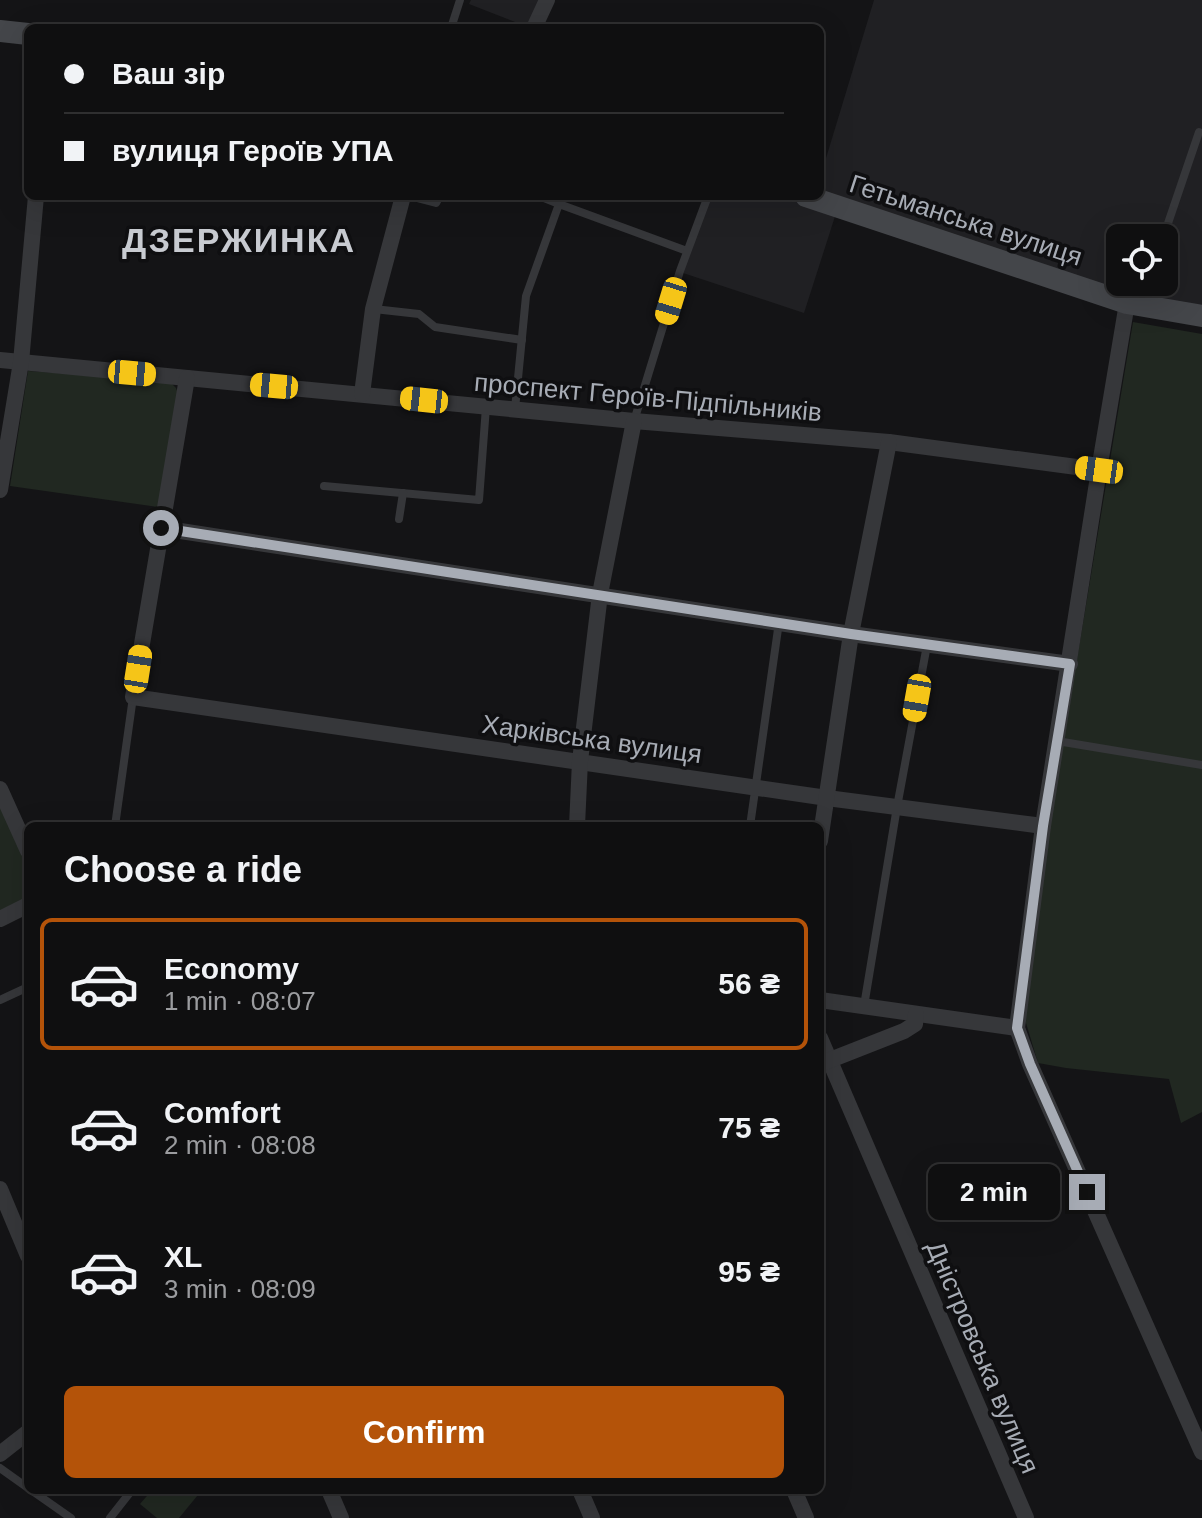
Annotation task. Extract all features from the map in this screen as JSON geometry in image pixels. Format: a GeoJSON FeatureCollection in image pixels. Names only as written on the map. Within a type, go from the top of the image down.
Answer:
{"type":"FeatureCollection","features":[{"type":"Feature","properties":{"kind":"street"},"geometry":{"type":"LineString","coordinates":[[536,24],[547,0]]}},
{"type":"Feature","properties":{"kind":"street"},"geometry":{"type":"LineString","coordinates":[[0,31],[24,34]]}},
{"type":"Feature","properties":{"kind":"street"},"geometry":{"type":"LineString","coordinates":[[0,490],[21,362],[36,200]]}},
{"type":"Feature","properties":{"kind":"street"},"geometry":{"type":"LineString","coordinates":[[362,394],[373,309],[405,200]]}},
{"type":"Feature","properties":{"kind":"street","name":"Гетьманська вулиця"},"geometry":{"type":"LineString","coordinates":[[817,200],[1134,304],[1202,316]]}},
{"type":"Feature","properties":{"kind":"street"},"geometry":{"type":"LineString","coordinates":[[1134,304],[1099,470],[1043,826],[1017,1028],[1030,1064],[1202,1452]]}},
{"type":"Feature","properties":{"kind":"street","name":"проспект Героїв-Підпільників"},"geometry":{"type":"LineString","coordinates":[[0,360],[634,421],[889,442],[1099,470]]}},
{"type":"Feature","properties":{"kind":"street"},"geometry":{"type":"LineString","coordinates":[[133,697],[187,378]]}},
{"type":"Feature","properties":{"kind":"street"},"geometry":{"type":"LineString","coordinates":[[577,822],[580,761],[600,594],[634,421]]}},
{"type":"Feature","properties":{"kind":"street"},"geometry":{"type":"LineString","coordinates":[[823,822],[851,634],[889,442]]}},
{"type":"Feature","properties":{"kind":"street"},"geometry":{"type":"LineString","coordinates":[[161,528],[851,634],[1070,664]]}},
{"type":"Feature","properties":{"kind":"street","name":"Харківська вулиця"},"geometry":{"type":"LineString","coordinates":[[133,697],[827,798],[1043,826]]}},
{"type":"Feature","properties":{"kind":"street"},"geometry":{"type":"LineString","coordinates":[[0,789],[24,842]]}},
{"type":"Feature","properties":{"kind":"street"},"geometry":{"type":"LineString","coordinates":[[0,919],[24,907]]}},
{"type":"Feature","properties":{"kind":"street"},"geometry":{"type":"LineString","coordinates":[[824,1001],[1017,1028]]}},
{"type":"Feature","properties":{"kind":"street"},"geometry":{"type":"LineString","coordinates":[[824,1063],[904,1031],[915,1024],[916,1014]]}},
{"type":"Feature","properties":{"kind":"street","name":"Дністровська вулиця"},"geometry":{"type":"LineString","coordinates":[[824,1063],[1026,1518]]}},
{"type":"Feature","properties":{"kind":"street"},"geometry":{"type":"LineString","coordinates":[[0,1189],[24,1246]]}},
{"type":"Feature","properties":{"kind":"street"},"geometry":{"type":"LineString","coordinates":[[0,1454],[24,1435]]}},
{"type":"Feature","properties":{"kind":"street"},"geometry":{"type":"LineString","coordinates":[[331,1494],[341,1518]]}},
{"type":"Feature","properties":{"kind":"street"},"geometry":{"type":"LineString","coordinates":[[582,1494],[592,1518]]}},
{"type":"Feature","properties":{"kind":"street"},"geometry":{"type":"LineString","coordinates":[[796,1494],[806,1518]]}},
{"type":"Feature","properties":{"kind":"lane"},"geometry":{"type":"LineString","coordinates":[[452,24],[460,0]]}},
{"type":"Feature","properties":{"kind":"lane"},"geometry":{"type":"LineString","coordinates":[[1168,224],[1199,132]]}},
{"type":"Feature","properties":{"kind":"lane"},"geometry":{"type":"LineString","coordinates":[[549,200],[687,251]]}},
{"type":"Feature","properties":{"kind":"lane"},"geometry":{"type":"LineString","coordinates":[[634,421],[687,251],[706,200]]}},
{"type":"Feature","properties":{"kind":"lane"},"geometry":{"type":"LineString","coordinates":[[515,409],[526,296],[559,204]]}},
{"type":"Feature","properties":{"kind":"lane"},"geometry":{"type":"LineString","coordinates":[[1134,304],[1139,296]]}},
{"type":"Feature","properties":{"kind":"lane"},"geometry":{"type":"LineString","coordinates":[[373,309],[419,314],[435,327],[522,340]]}},
{"type":"Feature","properties":{"kind":"lane"},"geometry":{"type":"LineString","coordinates":[[324,486],[479,500],[486,406]]}},
{"type":"Feature","properties":{"kind":"lane"},"geometry":{"type":"LineString","coordinates":[[399,519],[403,493]]}},
{"type":"Feature","properties":{"kind":"lane"},"geometry":{"type":"LineString","coordinates":[[751,822],[779,622]]}},
{"type":"Feature","properties":{"kind":"lane"},"geometry":{"type":"LineString","coordinates":[[864,1007],[927,644]]}},
{"type":"Feature","properties":{"kind":"lane"},"geometry":{"type":"LineString","coordinates":[[116,822],[133,697]]}},
{"type":"Feature","properties":{"kind":"lane"},"geometry":{"type":"LineString","coordinates":[[1057,741],[1202,765]]}},
{"type":"Feature","properties":{"kind":"lane"},"geometry":{"type":"LineString","coordinates":[[0,1000],[24,989]]}},
{"type":"Feature","properties":{"kind":"lane"},"geometry":{"type":"LineString","coordinates":[[0,1468],[24,1485]]}},
{"type":"Feature","properties":{"kind":"lane"},"geometry":{"type":"LineString","coordinates":[[37,1494],[71,1518]]}},
{"type":"Feature","properties":{"kind":"lane"},"geometry":{"type":"LineString","coordinates":[[110,1518],[129,1494]]}},
{"type":"Feature","properties":{"kind":"shaded area"},"geometry":{"type":"Polygon","coordinates":[[[471,0],[540,0],[529,24],[520,24],[469,4],[471,0]]]}},
{"type":"Feature","properties":{"kind":"shaded area"},"geometry":{"type":"Polygon","coordinates":[[[874,0],[1202,0],[1202,316],[1135,296],[1178,296],[1178,224],[1106,224],[1106,287],[838,207],[804,313],[680,272],[707,200],[824,200],[824,165],[874,0]]]}},
{"type":"Feature","properties":{"kind":"shaded area"},"geometry":{"type":"Polygon","coordinates":[[[1133,322],[1202,334],[1202,1112],[1181,1123],[1169,1079],[1038,1063],[1020,1003],[1133,322]]]}},
{"type":"Feature","properties":{"kind":"shaded area"},"geometry":{"type":"Polygon","coordinates":[[[28,371],[169,381],[176,388],[179,397],[158,507],[10,486],[28,371]]]}},
{"type":"Feature","properties":{"kind":"shaded area"},"geometry":{"type":"Polygon","coordinates":[[[0,798],[24,850],[24,904],[0,915],[0,798]]]}},
{"type":"Feature","properties":{"kind":"shaded area"},"geometry":{"type":"Polygon","coordinates":[[[149,1494],[199,1494],[179,1518],[157,1518],[140,1504],[149,1494]]]}},
{"type":"Feature","properties":{"kind":"district","name":"ДЗЕРЖИНКА"},"geometry":{"type":"Point","coordinates":[239,240]}},
{"type":"Feature","properties":{"kind":"route"},"geometry":{"type":"LineString","coordinates":[[161,528],[851,634],[1070,664],[1043,826],[1017,1028],[1087,1192]]}}]}
